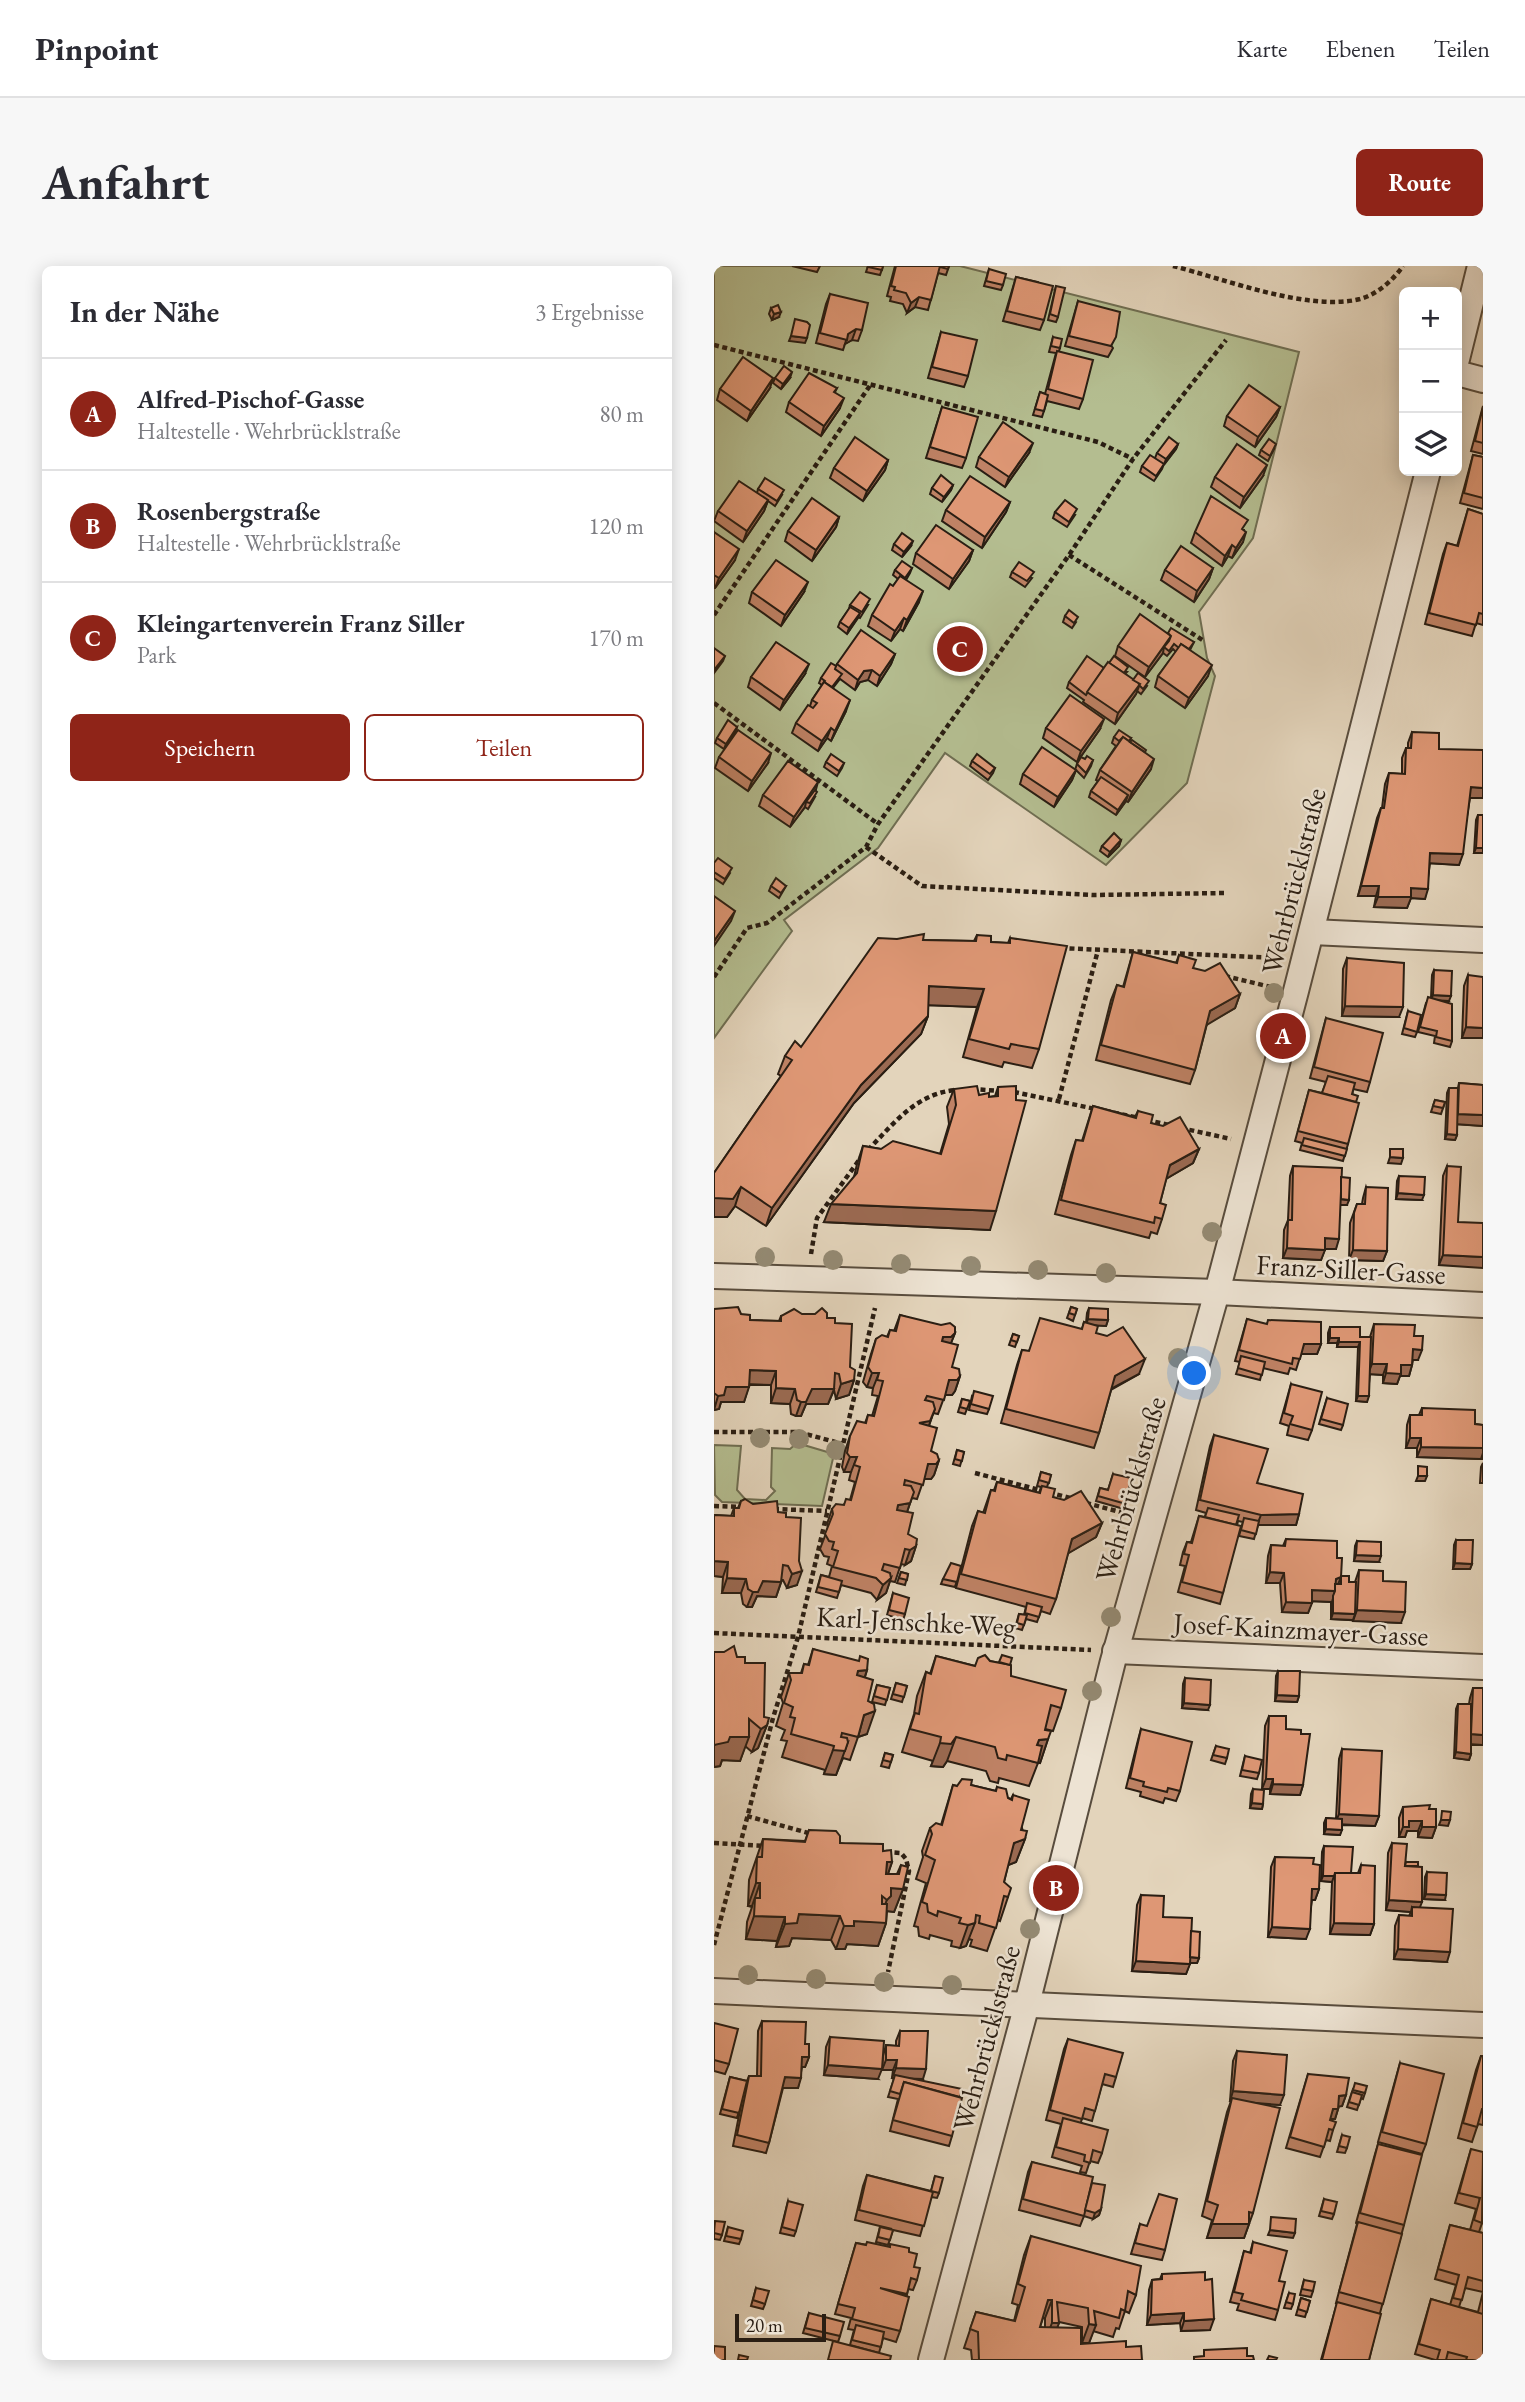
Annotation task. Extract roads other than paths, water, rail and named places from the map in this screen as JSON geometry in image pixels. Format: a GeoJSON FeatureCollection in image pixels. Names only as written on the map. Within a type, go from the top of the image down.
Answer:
{"type":"FeatureCollection","features":[{"type":"Feature","properties":{"kind":"street"},"geometry":{"type":"LineString","coordinates":[[1459,350],[1480,266]]}},
{"type":"Feature","properties":{"kind":"street"},"geometry":{"type":"LineString","coordinates":[[1462,374],[1483,380]]}},
{"type":"Feature","properties":{"kind":"street","name":"Wehrbrücklstraße"},"geometry":{"type":"LineString","coordinates":[[931,2360],[1027,2004],[1115,1651],[1217,1292],[1312,932],[1427,476]]}},
{"type":"Feature","properties":{"kind":"street"},"geometry":{"type":"LineString","coordinates":[[1312,932],[1483,940]]}},
{"type":"Feature","properties":{"kind":"street","name":"Franz-Siller-Gasse"},"geometry":{"type":"LineString","coordinates":[[714,1276],[1217,1292],[1483,1305]]}},
{"type":"Feature","properties":{"kind":"street","name":"Josef-Kainzmayer-Gasse"},"geometry":{"type":"LineString","coordinates":[[1115,1651],[1483,1667]]}},
{"type":"Feature","properties":{"kind":"street"},"geometry":{"type":"LineString","coordinates":[[714,1991],[1483,2025]]}},
{"type":"Feature","properties":{"kind":"place","name":"Kleingartenverein Franz Siller"},"geometry":{"type":"Point","coordinates":[960,649]}},
{"type":"Feature","properties":{"kind":"place","name":"Alfred-Pischof-Gasse"},"geometry":{"type":"Point","coordinates":[1283,1036]}},
{"type":"Feature","properties":{"kind":"place","name":"Rosenbergstraße"},"geometry":{"type":"Point","coordinates":[1056,1888]}}]}
